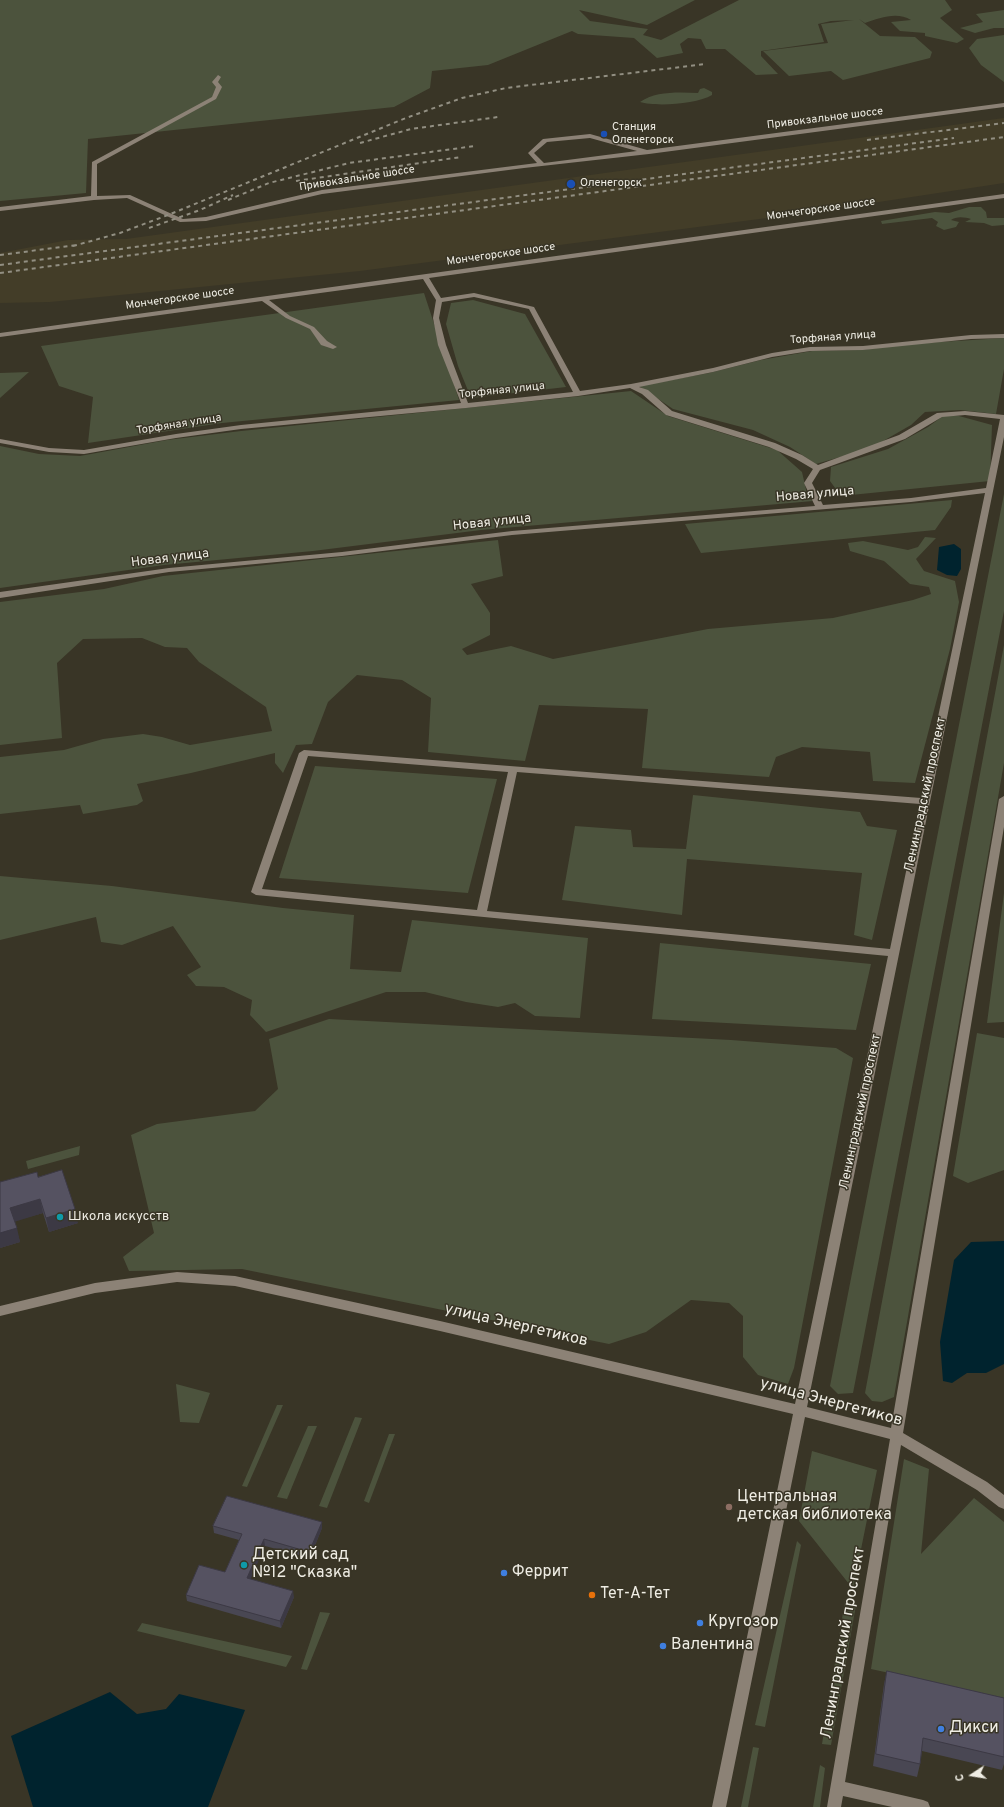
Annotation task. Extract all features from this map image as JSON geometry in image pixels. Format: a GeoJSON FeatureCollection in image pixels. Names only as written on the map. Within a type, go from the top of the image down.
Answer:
{"type":"FeatureCollection","features":[{"type":"Feature","properties":{"kind":"street"},"geometry":{"type":"LineString","coordinates":[[0,210],[94,198],[94,163],[214,98],[219,87],[216,82],[218,77]]}},
{"type":"Feature","properties":{"kind":"street","name":"Привокзальное шоссе"},"geometry":{"type":"LineString","coordinates":[[94,198],[128,196],[177,219],[189,221],[206,219],[322,192],[524,166],[649,152],[1004,105]]}},
{"type":"Feature","properties":{"kind":"street","name":"Привокзальное шоссе"},"geometry":{"type":"LineString","coordinates":[[542,165],[531,153],[545,140],[590,136],[649,152]]}},
{"type":"Feature","properties":{"kind":"street","name":"Мончегорское шоссе"},"geometry":{"type":"LineString","coordinates":[[0,335],[1003,196]]}},
{"type":"Feature","properties":{"kind":"street"},"geometry":{"type":"LineString","coordinates":[[424,276],[439,300],[436,318],[442,345],[466,406]]}},
{"type":"Feature","properties":{"kind":"street"},"geometry":{"type":"LineString","coordinates":[[439,300],[474,296],[532,308],[578,394]]}},
{"type":"Feature","properties":{"kind":"street"},"geometry":{"type":"LineString","coordinates":[[264,299],[288,317],[312,328],[324,343],[333,347]]}},
{"type":"Feature","properties":{"kind":"street","name":"Торфяная улица"},"geometry":{"type":"LineString","coordinates":[[0,441],[49,450],[84,452],[176,436],[241,427],[578,394],[631,386],[713,370],[772,355],[810,349],[863,348],[971,337],[1004,336]]}},
{"type":"Feature","properties":{"kind":"street"},"geometry":{"type":"LineString","coordinates":[[631,386],[645,392],[669,413],[772,445],[799,456],[816,468]]}},
{"type":"Feature","properties":{"kind":"street"},"geometry":{"type":"LineString","coordinates":[[820,507],[808,483],[816,468],[902,437],[940,415],[965,413],[1004,417]]}},
{"type":"Feature","properties":{"kind":"street","name":"Ленинградский проспект"},"geometry":{"type":"LineString","coordinates":[[719,1807],[1004,417]]}},
{"type":"Feature","properties":{"kind":"street","name":"Новая улица"},"geometry":{"type":"LineString","coordinates":[[0,595],[169,570],[342,554],[512,533],[911,500],[989,490]]}},
{"type":"Feature","properties":{"kind":"street"},"geometry":{"type":"LineString","coordinates":[[894,953],[256,892],[304,753],[925,801]]}},
{"type":"Feature","properties":{"kind":"street"},"geometry":{"type":"LineString","coordinates":[[480,913],[513,769]]}},
{"type":"Feature","properties":{"kind":"street","name":"Ленинградский проспект"},"geometry":{"type":"LineString","coordinates":[[834,1807],[1004,799]]}},
{"type":"Feature","properties":{"kind":"street","name":"улица Энергетиков"},"geometry":{"type":"LineString","coordinates":[[0,1311],[95,1288],[169,1278],[235,1281],[440,1326],[800,1410],[896,1435],[982,1486],[1004,1503]]}},
{"type":"Feature","properties":{"kind":"street"},"geometry":{"type":"LineString","coordinates":[[837,1787],[923,1807]]}},
{"type":"Feature","properties":{"kind":"shaded area"},"geometry":{"type":"Polygon","coordinates":[[[1004,118],[1004,183],[813,212],[360,271],[50,302],[0,303],[0,253],[68,240],[126,239],[1004,118]]]}},
{"type":"Feature","properties":{"kind":"green space"},"geometry":{"type":"Polygon","coordinates":[[[0,0],[695,0],[647,25],[579,10],[590,21],[648,29],[643,35],[661,40],[739,0],[945,0],[952,10],[940,18],[964,39],[957,43],[925,36],[925,33],[900,31],[891,22],[911,20],[906,17],[888,16],[865,23],[859,19],[880,36],[915,37],[932,52],[930,58],[843,80],[831,71],[789,76],[763,51],[828,43],[821,24],[854,20],[831,21],[818,24],[824,42],[761,51],[761,56],[778,74],[756,75],[725,49],[706,49],[701,39],[688,38],[680,44],[683,53],[657,58],[634,38],[578,34],[572,31],[488,65],[432,71],[430,88],[394,107],[88,139],[86,193],[0,201],[0,0]]]}},
{"type":"Feature","properties":{"kind":"green space"},"geometry":{"type":"Polygon","coordinates":[[[1004,10],[1004,28],[994,28],[975,33],[960,28],[983,22],[976,14],[1004,10]]]}},
{"type":"Feature","properties":{"kind":"green space"},"geometry":{"type":"Polygon","coordinates":[[[1004,35],[1004,82],[981,65],[969,48],[977,39],[1004,35]]]}},
{"type":"Feature","properties":{"kind":"green space"},"geometry":{"type":"Polygon","coordinates":[[[704,88],[712,92],[712,95],[697,101],[676,104],[647,104],[640,102],[646,98],[660,94],[698,93],[700,89],[704,88]]]}},
{"type":"Feature","properties":{"kind":"green space"},"geometry":{"type":"Polygon","coordinates":[[[969,207],[981,207],[986,212],[987,218],[1004,218],[1004,225],[992,226],[984,223],[965,222],[971,219],[958,217],[951,220],[959,222],[956,227],[944,230],[936,226],[938,222],[932,218],[882,224],[881,221],[935,212],[949,213],[969,207]]]}},
{"type":"Feature","properties":{"kind":"green space"},"geometry":{"type":"Polygon","coordinates":[[[424,293],[459,400],[222,423],[88,443],[93,397],[59,386],[41,346],[424,293]]]}},
{"type":"Feature","properties":{"kind":"green space"},"geometry":{"type":"Polygon","coordinates":[[[473,300],[525,314],[566,387],[471,398],[458,366],[446,324],[451,303],[473,300]]]}},
{"type":"Feature","properties":{"kind":"green space"},"geometry":{"type":"Polygon","coordinates":[[[1004,338],[1004,369],[996,414],[960,410],[925,412],[911,425],[871,448],[816,464],[790,447],[753,430],[673,409],[639,386],[709,373],[761,360],[812,351],[860,350],[908,344],[1004,338]]]}},
{"type":"Feature","properties":{"kind":"green space"},"geometry":{"type":"Polygon","coordinates":[[[29,372],[0,398],[0,373],[29,372]]]}},
{"type":"Feature","properties":{"kind":"green space"},"geometry":{"type":"Polygon","coordinates":[[[631,391],[668,416],[777,450],[802,472],[808,498],[813,501],[481,530],[313,551],[164,565],[0,588],[0,446],[39,454],[80,456],[167,440],[241,431],[631,391]]]}},
{"type":"Feature","properties":{"kind":"green space"},"geometry":{"type":"Polygon","coordinates":[[[943,416],[959,416],[992,425],[990,481],[841,496],[830,481],[831,467],[888,449],[928,427],[943,416]]]}},
{"type":"Feature","properties":{"kind":"green space"},"geometry":{"type":"Polygon","coordinates":[[[1004,494],[1004,611],[853,1393],[838,1394],[830,1386],[1004,494]]]}},
{"type":"Feature","properties":{"kind":"green space"},"geometry":{"type":"Polygon","coordinates":[[[952,500],[951,507],[935,530],[701,553],[685,524],[952,500]]]}},
{"type":"Feature","properties":{"kind":"green space"},"geometry":{"type":"Polygon","coordinates":[[[925,537],[936,538],[916,559],[924,571],[955,581],[959,602],[950,649],[915,783],[873,781],[870,752],[802,747],[776,757],[769,777],[642,768],[648,709],[539,705],[525,761],[428,752],[431,698],[402,680],[357,675],[328,702],[312,744],[296,745],[283,773],[275,763],[275,753],[137,784],[143,801],[137,805],[83,814],[80,805],[0,814],[0,757],[64,750],[103,739],[143,734],[162,737],[190,745],[272,731],[266,707],[199,662],[187,648],[165,647],[142,638],[83,639],[57,663],[62,738],[0,745],[0,602],[104,589],[163,576],[498,540],[503,576],[471,584],[490,613],[490,635],[462,649],[467,655],[511,646],[553,659],[708,629],[833,618],[913,600],[931,594],[929,587],[910,584],[884,561],[850,551],[848,543],[863,541],[908,550],[918,547],[925,537]]]}},
{"type":"Feature","properties":{"kind":"green space"},"geometry":{"type":"Polygon","coordinates":[[[1004,645],[1004,763],[894,1397],[882,1402],[872,1401],[865,1393],[1004,645]]]}},
{"type":"Feature","properties":{"kind":"green space"},"geometry":{"type":"Polygon","coordinates":[[[315,766],[497,779],[468,893],[279,878],[315,766]]]}},
{"type":"Feature","properties":{"kind":"green space"},"geometry":{"type":"Polygon","coordinates":[[[693,795],[860,812],[867,826],[897,830],[872,940],[854,935],[862,873],[687,859],[682,915],[562,900],[575,826],[631,830],[633,847],[686,849],[693,795]]]}},
{"type":"Feature","properties":{"kind":"green space"},"geometry":{"type":"Polygon","coordinates":[[[0,876],[112,886],[283,908],[354,915],[350,969],[401,972],[412,920],[588,938],[580,1018],[535,1016],[515,1003],[498,1007],[466,1002],[425,992],[386,992],[266,1032],[250,1015],[252,1000],[224,987],[196,986],[187,975],[201,967],[173,926],[122,945],[101,942],[96,917],[0,940],[0,876]]]}},
{"type":"Feature","properties":{"kind":"green space"},"geometry":{"type":"Polygon","coordinates":[[[1004,893],[1004,1022],[987,1023],[1004,893]]]}},
{"type":"Feature","properties":{"kind":"green space"},"geometry":{"type":"Polygon","coordinates":[[[660,943],[871,964],[856,1030],[652,1019],[660,943]]]}},
{"type":"Feature","properties":{"kind":"green space"},"geometry":{"type":"Polygon","coordinates":[[[329,1019],[731,1040],[836,1048],[853,1058],[794,1368],[788,1384],[758,1375],[743,1357],[743,1316],[729,1303],[691,1300],[646,1332],[609,1344],[242,1269],[129,1271],[123,1257],[154,1233],[131,1135],[157,1124],[255,1111],[278,1089],[269,1039],[329,1019]]]}},
{"type":"Feature","properties":{"kind":"green space"},"geometry":{"type":"Polygon","coordinates":[[[977,1033],[1004,1038],[1004,1170],[968,1183],[953,1176],[977,1033]]]}},
{"type":"Feature","properties":{"kind":"green space"},"geometry":{"type":"Polygon","coordinates":[[[80,1146],[79,1155],[28,1169],[26,1161],[80,1146]]]}},
{"type":"Feature","properties":{"kind":"green space"},"geometry":{"type":"Polygon","coordinates":[[[176,1384],[210,1393],[199,1423],[180,1422],[176,1384]]]}},
{"type":"Feature","properties":{"kind":"green space"},"geometry":{"type":"Polygon","coordinates":[[[277,1405],[283,1405],[247,1487],[242,1486],[277,1405]]]}},
{"type":"Feature","properties":{"kind":"green space"},"geometry":{"type":"Polygon","coordinates":[[[355,1417],[362,1418],[327,1508],[319,1506],[355,1417]]]}},
{"type":"Feature","properties":{"kind":"green space"},"geometry":{"type":"Polygon","coordinates":[[[308,1426],[317,1426],[287,1499],[277,1497],[308,1426]]]}},
{"type":"Feature","properties":{"kind":"green space"},"geometry":{"type":"Polygon","coordinates":[[[389,1434],[395,1434],[369,1503],[364,1501],[389,1434]]]}},
{"type":"Feature","properties":{"kind":"green space"},"geometry":{"type":"Polygon","coordinates":[[[812,1451],[877,1470],[853,1589],[799,1521],[812,1451]]]}},
{"type":"Feature","properties":{"kind":"green space"},"geometry":{"type":"Polygon","coordinates":[[[904,1459],[929,1469],[921,1554],[974,1498],[1004,1522],[1004,1698],[871,1669],[904,1459]]]}},
{"type":"Feature","properties":{"kind":"green space"},"geometry":{"type":"Polygon","coordinates":[[[797,1541],[801,1545],[765,1727],[755,1725],[797,1541]]]}},
{"type":"Feature","properties":{"kind":"green space"},"geometry":{"type":"Polygon","coordinates":[[[845,1600],[856,1605],[831,1745],[822,1744],[845,1600]]]}},
{"type":"Feature","properties":{"kind":"green space"},"geometry":{"type":"Polygon","coordinates":[[[320,1612],[330,1613],[307,1670],[301,1669],[320,1612]]]}},
{"type":"Feature","properties":{"kind":"green space"},"geometry":{"type":"Polygon","coordinates":[[[142,1623],[292,1656],[286,1667],[137,1631],[142,1623]]]}},
{"type":"Feature","properties":{"kind":"green space"},"geometry":{"type":"Polygon","coordinates":[[[753,1747],[759,1748],[748,1807],[741,1807],[753,1747]]]}},
{"type":"Feature","properties":{"kind":"green space"},"geometry":{"type":"Polygon","coordinates":[[[820,1765],[825,1768],[820,1807],[813,1807],[820,1765]]]}},
{"type":"Feature","properties":{"kind":"water"},"geometry":{"type":"Polygon","coordinates":[[[954,544],[961,549],[961,569],[957,576],[947,575],[937,570],[939,547],[954,544]]]}},
{"type":"Feature","properties":{"kind":"water"},"geometry":{"type":"Polygon","coordinates":[[[1004,1241],[1004,1364],[986,1373],[967,1373],[952,1383],[943,1381],[940,1342],[954,1260],[971,1242],[1004,1241]]]}},
{"type":"Feature","properties":{"kind":"water"},"geometry":{"type":"Polygon","coordinates":[[[110,1692],[137,1714],[166,1709],[179,1694],[245,1710],[208,1807],[33,1807],[11,1736],[110,1692]]]}},
{"type":"Feature","properties":{"kind":"building"},"geometry":{"type":"Polygon","coordinates":[[[62,1170],[75,1209],[46,1218],[40,1199],[10,1208],[17,1228],[0,1233],[0,1182],[37,1172],[38,1177],[62,1170]]]}},
{"type":"Feature","properties":{"kind":"building","name":"Детский сад №12 \"Сказка\""},"geometry":{"type":"Polygon","coordinates":[[[227,1496],[322,1522],[309,1552],[264,1539],[247,1578],[293,1591],[280,1621],[186,1595],[199,1565],[225,1572],[242,1534],[213,1526],[227,1496]]]}},
{"type":"Feature","properties":{"kind":"building","name":"Дикси"},"geometry":{"type":"Polygon","coordinates":[[[887,1671],[1004,1698],[1004,1757],[923,1738],[920,1764],[876,1754],[887,1671]]]}},
{"type":"Feature","properties":{"kind":"railway"},"geometry":{"type":"LineString","coordinates":[[76,245],[120,233],[168,215],[406,118],[462,98],[506,88],[706,64]]}},
{"type":"Feature","properties":{"kind":"railway"},"geometry":{"type":"LineString","coordinates":[[360,143],[411,129],[498,117]]}},
{"type":"Feature","properties":{"kind":"railway"},"geometry":{"type":"LineString","coordinates":[[867,140],[1004,123]]}},
{"type":"Feature","properties":{"kind":"railway"},"geometry":{"type":"LineString","coordinates":[[0,273],[1004,137]]}},
{"type":"Feature","properties":{"kind":"railway"},"geometry":{"type":"LineString","coordinates":[[0,265],[954,138]]}},
{"type":"Feature","properties":{"kind":"railway"},"geometry":{"type":"LineString","coordinates":[[228,200],[269,183],[349,163],[475,146]]}},
{"type":"Feature","properties":{"kind":"railway"},"geometry":{"type":"LineString","coordinates":[[296,181],[461,157]]}},
{"type":"Feature","properties":{"kind":"railway"},"geometry":{"type":"LineString","coordinates":[[149,228],[200,210],[233,195]]}},
{"type":"Feature","properties":{"kind":"railway"},"geometry":{"type":"LineString","coordinates":[[0,255],[76,245]]}},
{"type":"Feature","properties":{"kind":"place","name":"Станция Оленегорск"},"geometry":{"type":"Point","coordinates":[604,134]}},
{"type":"Feature","properties":{"kind":"place","name":"Оленегорск"},"geometry":{"type":"Point","coordinates":[571,184]}},
{"type":"Feature","properties":{"kind":"place","name":"Школа искусств"},"geometry":{"type":"Point","coordinates":[60,1217]}},
{"type":"Feature","properties":{"kind":"place","name":"Центральная детская библиотека"},"geometry":{"type":"Point","coordinates":[729,1507]}},
{"type":"Feature","properties":{"kind":"place","name":"Детский сад №12 \"Сказка\""},"geometry":{"type":"Point","coordinates":[244,1565]}},
{"type":"Feature","properties":{"kind":"place","name":"Феррит"},"geometry":{"type":"Point","coordinates":[504,1573]}},
{"type":"Feature","properties":{"kind":"place","name":"Тет-А-Тет"},"geometry":{"type":"Point","coordinates":[592,1595]}},
{"type":"Feature","properties":{"kind":"place","name":"Кругозор"},"geometry":{"type":"Point","coordinates":[700,1623]}},
{"type":"Feature","properties":{"kind":"place","name":"Валентина"},"geometry":{"type":"Point","coordinates":[663,1646]}},
{"type":"Feature","properties":{"kind":"place","name":"Дикси"},"geometry":{"type":"Point","coordinates":[941,1729]}}]}
